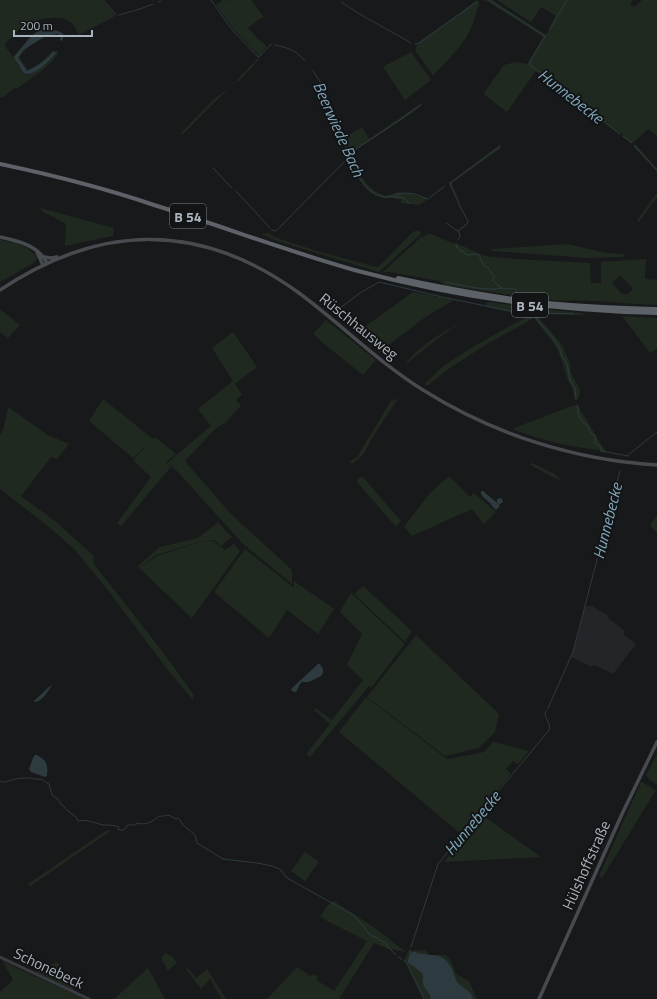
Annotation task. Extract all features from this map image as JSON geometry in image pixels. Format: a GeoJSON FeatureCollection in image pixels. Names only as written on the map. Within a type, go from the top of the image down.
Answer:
{"type":"FeatureCollection","features":[{"type":"Feature","properties":{"kind":"highway","name":"B 54"},"geometry":{"type":"LineString","coordinates":[[0,162],[113,192],[178,212],[301,254],[448,292],[511,302],[579,310],[657,313]]}},
{"type":"Feature","properties":{"kind":"highway","name":"B 54"},"geometry":{"type":"LineString","coordinates":[[377,274],[472,293],[526,301],[582,306],[657,309]]}},
{"type":"Feature","properties":{"kind":"main road"},"geometry":{"type":"LineString","coordinates":[[0,238],[25,243],[44,257],[52,258],[63,256]]}},
{"type":"Feature","properties":{"kind":"main road","name":"Rüschhausweg"},"geometry":{"type":"LineString","coordinates":[[0,290],[45,264],[82,249],[103,244],[142,240],[165,240],[207,247],[226,253],[258,267],[284,283],[404,377],[471,417],[503,431],[559,450],[630,463],[657,465]]}},
{"type":"Feature","properties":{"kind":"main road"},"geometry":{"type":"LineString","coordinates":[[37,251],[45,264]]}},
{"type":"Feature","properties":{"kind":"main road"},"geometry":{"type":"LineString","coordinates":[[44,257],[45,264]]}},
{"type":"Feature","properties":{"kind":"main road","name":"Hülshoffstraße"},"geometry":{"type":"LineString","coordinates":[[539,999],[623,810],[657,742]]}},
{"type":"Feature","properties":{"kind":"street","name":"Schonebeck"},"geometry":{"type":"LineString","coordinates":[[0,957],[89,999]]}},
{"type":"Feature","properties":{"kind":"shaded area"},"geometry":{"type":"Polygon","coordinates":[[[0,0],[102,0],[115,16],[79,35],[73,24],[65,19],[46,18],[24,24],[6,43],[5,46],[13,57],[26,42],[15,56],[15,59],[23,73],[28,75],[36,71],[50,60],[56,53],[56,50],[58,52],[52,62],[41,72],[1,98],[0,0]]]}},
{"type":"Feature","properties":{"kind":"shaded area"},"geometry":{"type":"Polygon","coordinates":[[[223,0],[251,0],[264,17],[248,28],[267,46],[259,56],[234,30],[216,5],[223,0]]]}},
{"type":"Feature","properties":{"kind":"shaded area"},"geometry":{"type":"Polygon","coordinates":[[[482,0],[492,0],[546,35],[556,16],[541,7],[531,22],[497,0],[633,0],[630,5],[634,7],[642,0],[657,0],[657,136],[648,129],[633,143],[631,143],[622,137],[623,135],[621,133],[619,134],[536,71],[507,112],[486,96],[484,94],[485,91],[504,65],[516,62],[527,64],[543,38],[488,2],[482,0]]]}},
{"type":"Feature","properties":{"kind":"shaded area"},"geometry":{"type":"Polygon","coordinates":[[[476,1],[479,4],[468,34],[456,51],[433,75],[416,52],[419,42],[476,1]]]}},
{"type":"Feature","properties":{"kind":"shaded area"},"geometry":{"type":"Polygon","coordinates":[[[42,30],[54,30],[62,33],[64,35],[62,41],[60,40],[61,36],[58,34],[46,36],[23,50],[18,58],[27,71],[42,62],[54,51],[56,53],[37,71],[28,74],[24,73],[14,57],[31,36],[42,30]]]}},
{"type":"Feature","properties":{"kind":"shaded area"},"geometry":{"type":"Polygon","coordinates":[[[29,46],[19,57],[28,70],[42,62],[27,71],[17,58],[23,50],[29,46]]]}},
{"type":"Feature","properties":{"kind":"shaded area"},"geometry":{"type":"Polygon","coordinates":[[[53,50],[54,51],[48,57],[42,62],[53,50]]]}},
{"type":"Feature","properties":{"kind":"shaded area"},"geometry":{"type":"Polygon","coordinates":[[[411,52],[431,80],[405,100],[383,67],[411,52]]]}},
{"type":"Feature","properties":{"kind":"shaded area"},"geometry":{"type":"Polygon","coordinates":[[[258,58],[260,58],[239,81],[230,87],[258,58]]]}},
{"type":"Feature","properties":{"kind":"shaded area"},"geometry":{"type":"Polygon","coordinates":[[[230,87],[182,135],[181,133],[213,100],[230,87]]]}},
{"type":"Feature","properties":{"kind":"shaded area"},"geometry":{"type":"Polygon","coordinates":[[[427,101],[412,113],[351,153],[362,177],[376,192],[386,196],[399,192],[428,199],[419,205],[401,203],[401,200],[383,198],[372,194],[360,181],[342,139],[362,127],[369,139],[414,108],[427,101]]]}},
{"type":"Feature","properties":{"kind":"shaded area"},"geometry":{"type":"Polygon","coordinates":[[[500,145],[500,149],[452,183],[461,204],[449,183],[500,145]]]}},
{"type":"Feature","properties":{"kind":"shaded area"},"geometry":{"type":"Polygon","coordinates":[[[634,145],[636,145],[657,169],[657,172],[634,147],[634,145]]]}},
{"type":"Feature","properties":{"kind":"shaded area"},"geometry":{"type":"Polygon","coordinates":[[[657,193],[657,197],[639,222],[637,220],[657,193]]]}},
{"type":"Feature","properties":{"kind":"shaded area"},"geometry":{"type":"Polygon","coordinates":[[[40,208],[114,228],[113,236],[65,246],[66,224],[42,211],[40,208]]]}},
{"type":"Feature","properties":{"kind":"shaded area"},"geometry":{"type":"Polygon","coordinates":[[[418,230],[421,232],[420,235],[379,272],[277,241],[261,234],[268,233],[277,238],[317,251],[376,267],[379,266],[413,232],[418,230]]]}},
{"type":"Feature","properties":{"kind":"shaded area"},"geometry":{"type":"Polygon","coordinates":[[[427,234],[431,234],[485,256],[590,263],[591,283],[601,283],[601,262],[646,259],[645,279],[657,280],[657,305],[596,301],[560,301],[444,285],[440,281],[389,272],[382,273],[421,237],[427,234]],[[620,275],[612,283],[622,294],[628,294],[633,289],[620,275]]]}},
{"type":"Feature","properties":{"kind":"shaded area"},"geometry":{"type":"Polygon","coordinates":[[[0,240],[21,245],[34,253],[38,258],[32,264],[0,282],[0,240]]]}},
{"type":"Feature","properties":{"kind":"shaded area"},"geometry":{"type":"Polygon","coordinates":[[[568,244],[606,253],[625,254],[623,257],[589,258],[493,251],[491,249],[568,244]]]}},
{"type":"Feature","properties":{"kind":"shaded area"},"geometry":{"type":"Polygon","coordinates":[[[413,292],[454,300],[427,316],[379,352],[356,333],[413,292]]]}},
{"type":"Feature","properties":{"kind":"shaded area"},"geometry":{"type":"Polygon","coordinates":[[[488,302],[588,315],[540,314],[538,317],[563,347],[570,364],[571,373],[579,388],[580,392],[578,399],[575,400],[560,355],[555,345],[534,318],[487,344],[447,370],[427,386],[424,384],[442,367],[469,349],[528,316],[487,307],[486,304],[488,302]]]}},
{"type":"Feature","properties":{"kind":"shaded area"},"geometry":{"type":"Polygon","coordinates":[[[0,309],[20,325],[8,338],[0,332],[0,309]]]}},
{"type":"Feature","properties":{"kind":"shaded area"},"geometry":{"type":"Polygon","coordinates":[[[622,316],[657,318],[657,348],[650,353],[622,316]]]}},
{"type":"Feature","properties":{"kind":"shaded area"},"geometry":{"type":"Polygon","coordinates":[[[326,320],[376,360],[363,375],[313,334],[326,320]]]}},
{"type":"Feature","properties":{"kind":"shaded area"},"geometry":{"type":"Polygon","coordinates":[[[464,320],[407,363],[407,361],[416,352],[431,340],[464,320]]]}},
{"type":"Feature","properties":{"kind":"shaded area"},"geometry":{"type":"Polygon","coordinates":[[[233,332],[257,367],[235,384],[242,395],[236,400],[241,406],[225,423],[216,428],[185,461],[230,513],[292,570],[292,584],[242,543],[178,472],[167,463],[211,426],[198,409],[233,381],[212,348],[233,332]]]}},
{"type":"Feature","properties":{"kind":"shaded area"},"geometry":{"type":"Polygon","coordinates":[[[399,398],[381,423],[364,453],[352,464],[350,461],[357,457],[392,399],[394,401],[399,398]]]}},
{"type":"Feature","properties":{"kind":"shaded area"},"geometry":{"type":"Polygon","coordinates":[[[103,399],[153,439],[155,437],[176,454],[166,462],[171,467],[121,526],[117,523],[151,477],[133,460],[149,443],[133,458],[89,421],[103,399]]]}},
{"type":"Feature","properties":{"kind":"shaded area"},"geometry":{"type":"Polygon","coordinates":[[[575,405],[579,406],[602,446],[606,450],[605,453],[599,450],[556,443],[514,430],[514,428],[575,405]]]}},
{"type":"Feature","properties":{"kind":"shaded area"},"geometry":{"type":"Polygon","coordinates":[[[8,407],[48,435],[69,444],[57,459],[51,457],[21,496],[3,483],[55,521],[94,556],[93,563],[159,647],[194,695],[193,700],[167,669],[107,589],[74,549],[49,527],[0,489],[0,435],[4,427],[8,407]]]}},
{"type":"Feature","properties":{"kind":"shaded area"},"geometry":{"type":"Polygon","coordinates":[[[531,463],[553,473],[562,481],[532,466],[531,463]]]}},
{"type":"Feature","properties":{"kind":"shaded area"},"geometry":{"type":"Polygon","coordinates":[[[362,476],[401,521],[396,527],[356,481],[362,476]]]}},
{"type":"Feature","properties":{"kind":"shaded area"},"geometry":{"type":"Polygon","coordinates":[[[449,476],[470,497],[474,493],[496,512],[484,524],[472,509],[412,536],[404,527],[430,493],[449,476]]]}},
{"type":"Feature","properties":{"kind":"shaded area"},"geometry":{"type":"Polygon","coordinates":[[[481,491],[497,503],[499,498],[502,499],[503,502],[500,504],[498,503],[500,506],[496,510],[483,497],[481,491]]]}},
{"type":"Feature","properties":{"kind":"shaded area"},"geometry":{"type":"Polygon","coordinates":[[[657,516],[657,533],[650,525],[657,516]]]}},
{"type":"Feature","properties":{"kind":"shaded area"},"geometry":{"type":"Polygon","coordinates":[[[218,522],[232,537],[221,546],[214,540],[203,541],[156,555],[139,568],[138,566],[160,547],[198,538],[218,522]]]}},
{"type":"Feature","properties":{"kind":"shaded area"},"geometry":{"type":"Polygon","coordinates":[[[204,541],[213,541],[225,550],[234,544],[240,551],[192,618],[139,568],[157,556],[204,541]]]}},
{"type":"Feature","properties":{"kind":"shaded area"},"geometry":{"type":"Polygon","coordinates":[[[245,549],[294,588],[294,581],[334,609],[318,634],[287,610],[269,638],[214,592],[245,549]]]}},
{"type":"Feature","properties":{"kind":"shaded area"},"geometry":{"type":"Polygon","coordinates":[[[363,586],[412,631],[405,642],[354,594],[363,586]]]}},
{"type":"Feature","properties":{"kind":"shaded area"},"geometry":{"type":"Polygon","coordinates":[[[351,593],[405,644],[371,688],[369,686],[310,757],[306,754],[330,724],[314,710],[316,708],[332,720],[363,680],[347,665],[362,634],[340,612],[351,593]]]}},
{"type":"Feature","properties":{"kind":"shaded area"},"geometry":{"type":"Polygon","coordinates":[[[586,606],[592,606],[607,615],[609,619],[625,631],[623,634],[636,644],[613,674],[594,665],[592,667],[571,657],[586,606]]]}},
{"type":"Feature","properties":{"kind":"shaded area"},"geometry":{"type":"Polygon","coordinates":[[[416,635],[499,714],[495,732],[479,748],[445,756],[367,697],[416,635]]]}},
{"type":"Feature","properties":{"kind":"shaded area"},"geometry":{"type":"Polygon","coordinates":[[[318,664],[320,664],[323,669],[321,676],[309,682],[302,682],[296,692],[291,690],[292,688],[318,664]]]}},
{"type":"Feature","properties":{"kind":"shaded area"},"geometry":{"type":"Polygon","coordinates":[[[52,685],[40,700],[34,702],[34,701],[52,685]]]}},
{"type":"Feature","properties":{"kind":"shaded area"},"geometry":{"type":"Polygon","coordinates":[[[366,697],[447,759],[484,752],[493,742],[529,751],[518,764],[513,761],[506,769],[511,774],[461,834],[339,732],[366,697]]]}},
{"type":"Feature","properties":{"kind":"shaded area"},"geometry":{"type":"Polygon","coordinates":[[[657,754],[657,785],[646,775],[657,754]]]}},
{"type":"Feature","properties":{"kind":"shaded area"},"geometry":{"type":"Polygon","coordinates":[[[35,755],[45,761],[47,776],[45,777],[31,772],[29,769],[35,755]]]}},
{"type":"Feature","properties":{"kind":"shaded area"},"geometry":{"type":"Polygon","coordinates":[[[641,782],[656,790],[602,878],[599,876],[641,782]]]}},
{"type":"Feature","properties":{"kind":"shaded area"},"geometry":{"type":"Polygon","coordinates":[[[481,814],[541,857],[444,862],[481,814]]]}},
{"type":"Feature","properties":{"kind":"shaded area"},"geometry":{"type":"Polygon","coordinates":[[[112,830],[29,887],[28,884],[104,832],[112,830]]]}},
{"type":"Feature","properties":{"kind":"shaded area"},"geometry":{"type":"Polygon","coordinates":[[[305,852],[319,862],[305,881],[291,871],[305,852]]]}},
{"type":"Feature","properties":{"kind":"shaded area"},"geometry":{"type":"Polygon","coordinates":[[[334,901],[379,931],[406,952],[388,949],[374,943],[339,999],[267,999],[297,967],[310,976],[313,974],[318,977],[316,980],[334,991],[367,941],[320,916],[328,905],[334,901]]]}},
{"type":"Feature","properties":{"kind":"shaded area"},"geometry":{"type":"Polygon","coordinates":[[[426,950],[428,955],[446,955],[451,961],[456,974],[469,981],[477,999],[424,999],[406,962],[404,961],[408,951],[426,950]]]}},
{"type":"Feature","properties":{"kind":"shaded area"},"geometry":{"type":"Polygon","coordinates":[[[413,952],[436,955],[446,960],[452,969],[457,982],[469,992],[473,999],[431,999],[423,985],[423,974],[408,963],[409,956],[413,952]]]}},
{"type":"Feature","properties":{"kind":"shaded area"},"geometry":{"type":"Polygon","coordinates":[[[165,953],[172,956],[177,963],[168,971],[161,958],[165,953]]]}},
{"type":"Feature","properties":{"kind":"shaded area"},"geometry":{"type":"Polygon","coordinates":[[[2,960],[87,999],[0,999],[0,992],[13,980],[2,960]]]}},
{"type":"Feature","properties":{"kind":"shaded area"},"geometry":{"type":"Polygon","coordinates":[[[57,962],[72,982],[75,988],[73,990],[36,972],[57,962]]]}},
{"type":"Feature","properties":{"kind":"shaded area"},"geometry":{"type":"Polygon","coordinates":[[[148,968],[165,999],[114,999],[148,968]]]}},
{"type":"Feature","properties":{"kind":"shaded area"},"geometry":{"type":"Polygon","coordinates":[[[188,968],[196,978],[207,969],[226,999],[222,999],[210,979],[201,989],[186,969],[188,968]]]}},
{"type":"Feature","properties":{"kind":"waterway","name":"Beerwiede Bach"},"geometry":{"type":"LineString","coordinates":[[103,0],[116,15]]}},
{"type":"Feature","properties":{"kind":"waterway","name":"Beerwiede Bach"},"geometry":{"type":"LineString","coordinates":[[211,0],[233,31],[258,57],[272,44]]}},
{"type":"Feature","properties":{"kind":"waterway"},"geometry":{"type":"LineString","coordinates":[[489,0],[545,37]]}},
{"type":"Feature","properties":{"kind":"waterway","name":"Hunnebecke"},"geometry":{"type":"LineString","coordinates":[[550,29],[567,0]]}},
{"type":"Feature","properties":{"kind":"waterway"},"geometry":{"type":"LineString","coordinates":[[415,44],[419,43],[478,1]]}},
{"type":"Feature","properties":{"kind":"waterway"},"geometry":{"type":"LineString","coordinates":[[341,2],[411,43]]}},
{"type":"Feature","properties":{"kind":"waterway","name":"Beerwiede Bach"},"geometry":{"type":"LineString","coordinates":[[119,15],[153,4]]}},
{"type":"Feature","properties":{"kind":"waterway","name":"Hunnebecke"},"geometry":{"type":"LineString","coordinates":[[546,35],[531,60],[530,65],[620,134]]}},
{"type":"Feature","properties":{"kind":"waterway","name":"Beerwiede Bach"},"geometry":{"type":"LineString","coordinates":[[275,45],[292,50],[305,61]]}},
{"type":"Feature","properties":{"kind":"waterway","name":"Beerwiede Bach"},"geometry":{"type":"LineString","coordinates":[[313,71],[327,95],[337,128],[343,138],[360,179],[368,189],[377,195],[385,197],[402,197],[409,203]]}},
{"type":"Feature","properties":{"kind":"waterway"},"geometry":{"type":"LineString","coordinates":[[350,154],[420,105]]}},
{"type":"Feature","properties":{"kind":"waterway","name":"Hunnebecke"},"geometry":{"type":"LineString","coordinates":[[623,136],[632,143]]}},
{"type":"Feature","properties":{"kind":"waterway","name":"Hunnebecke"},"geometry":{"type":"LineString","coordinates":[[634,145],[657,170]]}},
{"type":"Feature","properties":{"kind":"waterway"},"geometry":{"type":"LineString","coordinates":[[458,231],[467,224],[468,221],[459,205],[450,183],[500,146]]}},
{"type":"Feature","properties":{"kind":"waterway"},"geometry":{"type":"LineString","coordinates":[[272,230],[276,231],[350,156]]}},
{"type":"Feature","properties":{"kind":"waterway"},"geometry":{"type":"LineString","coordinates":[[213,168],[232,188]]}},
{"type":"Feature","properties":{"kind":"waterway"},"geometry":{"type":"LineString","coordinates":[[395,196],[395,194],[407,193],[415,194],[428,199],[445,186]]}},
{"type":"Feature","properties":{"kind":"waterway"},"geometry":{"type":"LineString","coordinates":[[236,191],[270,228]]}},
{"type":"Feature","properties":{"kind":"waterway","name":"Beerwiede Bach"},"geometry":{"type":"LineString","coordinates":[[446,223],[459,232],[460,236],[458,240]]}},
{"type":"Feature","properties":{"kind":"waterway","name":"Beerwiede Bach"},"geometry":{"type":"LineString","coordinates":[[456,244],[457,248],[458,247],[460,251],[464,251],[467,255],[479,255],[484,266],[487,267],[495,277],[492,280],[496,284],[502,288],[514,289],[517,293]]}},
{"type":"Feature","properties":{"kind":"waterway"},"geometry":{"type":"LineString","coordinates":[[336,311],[360,293],[379,282],[515,312]]}},
{"type":"Feature","properties":{"kind":"waterway"},"geometry":{"type":"LineString","coordinates":[[446,282],[482,289],[502,288]]}},
{"type":"Feature","properties":{"kind":"waterway","name":"Beerwiede Bach"},"geometry":{"type":"LineString","coordinates":[[514,310],[516,313],[535,316],[540,324],[551,335],[567,364],[570,380],[575,388],[576,399]]}},
{"type":"Feature","properties":{"kind":"waterway"},"geometry":{"type":"LineString","coordinates":[[536,317],[541,313],[574,314]]}},
{"type":"Feature","properties":{"kind":"waterway","name":"Beerwiede Bach"},"geometry":{"type":"LineString","coordinates":[[577,405],[578,414],[582,421],[587,425],[591,433],[595,436],[596,444],[600,446],[601,451],[628,456]]}},
{"type":"Feature","properties":{"kind":"waterway","name":"Hunnebecke"},"geometry":{"type":"LineString","coordinates":[[627,456],[657,432]]}},
{"type":"Feature","properties":{"kind":"waterway","name":"Hunnebecke"},"geometry":{"type":"LineString","coordinates":[[548,708],[573,652],[620,471]]}},
{"type":"Feature","properties":{"kind":"waterway","name":"Hunnebecke"},"geometry":{"type":"LineString","coordinates":[[411,947],[438,864],[550,729],[545,715],[546,711]]}},
{"type":"Feature","properties":{"kind":"waterway"},"geometry":{"type":"LineString","coordinates":[[0,781],[6,782],[22,778],[41,779],[49,784],[52,795],[58,799],[61,804],[76,817],[78,821],[87,821],[115,826],[119,827],[119,830],[124,830],[128,825],[138,823],[144,824],[155,820],[159,816],[168,815],[176,819],[178,818],[183,825],[195,835],[197,843],[223,859],[257,863],[280,869],[287,878],[355,916],[370,935],[387,943],[387,946],[396,955]]}},
{"type":"Feature","properties":{"kind":"waterway"},"geometry":{"type":"LineString","coordinates":[[398,957],[402,959]]}},
{"type":"Feature","properties":{"kind":"waterway"},"geometry":{"type":"LineString","coordinates":[[404,960],[424,999]]}}]}
